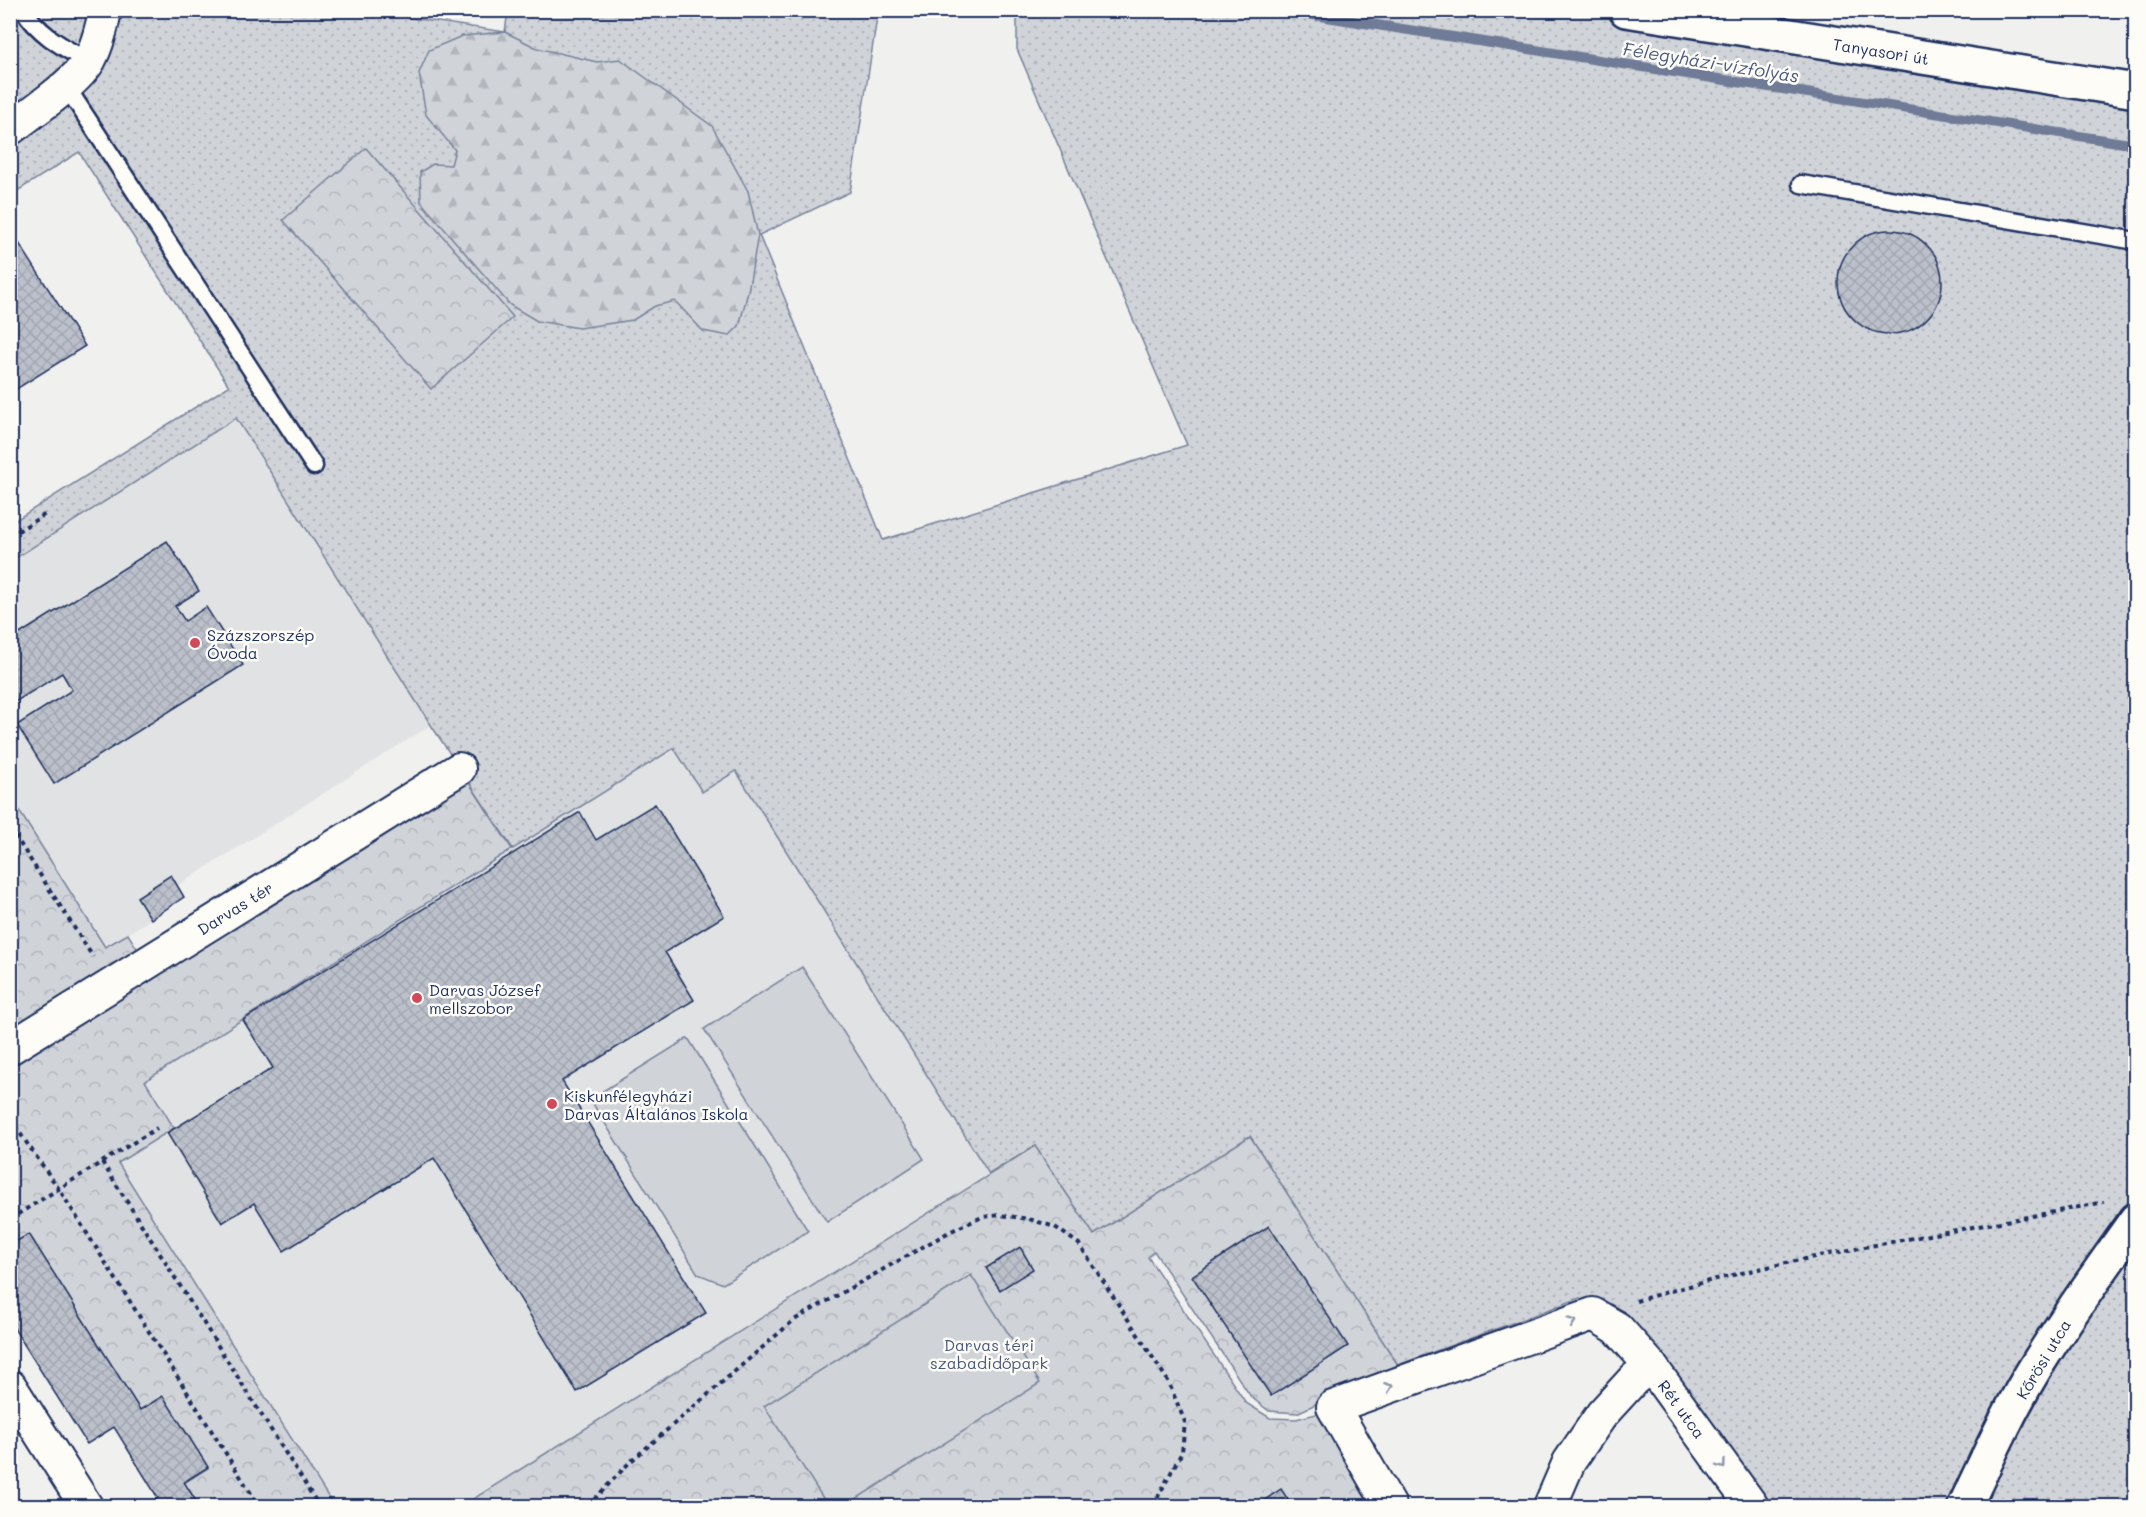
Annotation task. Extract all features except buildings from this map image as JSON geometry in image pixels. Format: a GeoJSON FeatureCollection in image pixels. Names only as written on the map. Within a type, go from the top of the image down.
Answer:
{"type":"FeatureCollection","features":[{"type":"Feature","properties":{"kind":"street"},"geometry":{"type":"LineString","coordinates":[[10,129],[66,86],[89,62],[105,10]]}},
{"type":"Feature","properties":{"kind":"street","name":"Tanyasori út"},"geometry":{"type":"LineString","coordinates":[[1626,10],[2136,91]]}},
{"type":"Feature","properties":{"kind":"street","name":"Darvas tér"},"geometry":{"type":"LineString","coordinates":[[10,1048],[459,769]]}},
{"type":"Feature","properties":{"kind":"street","name":"Kőrösi utca"},"geometry":{"type":"LineString","coordinates":[[1965,1506],[2038,1362],[2077,1303],[2124,1210]]}},
{"type":"Feature","properties":{"kind":"street"},"geometry":{"type":"LineString","coordinates":[[1390,1506],[1334,1407],[1593,1314],[1617,1328],[1651,1366]]}},
{"type":"Feature","properties":{"kind":"street","name":"Rét utca"},"geometry":{"type":"LineString","coordinates":[[1550,1506],[1569,1462],[1602,1414],[1634,1379],[1651,1366],[1752,1506]]}},
{"type":"Feature","properties":{"kind":"street"},"geometry":{"type":"LineString","coordinates":[[10,1386],[86,1506]]}},
{"type":"Feature","properties":{"kind":"lane"},"geometry":{"type":"LineString","coordinates":[[24,10],[39,29],[89,62]]}},
{"type":"Feature","properties":{"kind":"lane"},"geometry":{"type":"LineString","coordinates":[[66,86],[314,466]]}},
{"type":"Feature","properties":{"kind":"lane"},"geometry":{"type":"LineString","coordinates":[[1801,184],[2136,241]]}},
{"type":"Feature","properties":{"kind":"path"},"geometry":{"type":"LineString","coordinates":[[10,536],[47,513]]}},
{"type":"Feature","properties":{"kind":"path"},"geometry":{"type":"LineString","coordinates":[[10,828],[111,985]]}},
{"type":"Feature","properties":{"kind":"path"},"geometry":{"type":"LineString","coordinates":[[10,1119],[58,1189],[259,1506]]}},
{"type":"Feature","properties":{"kind":"path"},"geometry":{"type":"LineString","coordinates":[[10,1219],[157,1128]]}},
{"type":"Feature","properties":{"kind":"path"},"geometry":{"type":"LineString","coordinates":[[102,1162],[320,1506]]}},
{"type":"Feature","properties":{"kind":"path"},"geometry":{"type":"LineString","coordinates":[[1593,1314],[1699,1282],[1845,1251],[2124,1210]]}},
{"type":"Feature","properties":{"kind":"path"},"geometry":{"type":"LineString","coordinates":[[588,1506],[630,1462],[794,1320],[949,1232],[982,1217],[1000,1215],[1029,1219],[1055,1227],[1079,1244],[1168,1381],[1185,1422],[1182,1452],[1153,1506]]}},
{"type":"Feature","properties":{"kind":"shaded area","name":"Százszorszép Óvoda"},"geometry":{"type":"Polygon","coordinates":[[[236,418],[431,725],[177,886],[170,876],[137,896],[151,919],[105,948],[11,798],[11,561],[236,418]]]}},
{"type":"Feature","properties":{"kind":"shaded area","name":"Kiskunfélegyházi Darvas Általános Iskola"},"geometry":{"type":"Polygon","coordinates":[[[674,748],[736,771],[989,1174],[460,1506],[335,1506],[118,1163],[174,1128],[145,1081],[674,748]]]}},
{"type":"Feature","properties":{"kind":"green space"},"geometry":{"type":"Polygon","coordinates":[[[357,10],[505,32],[508,11],[878,11],[850,192],[759,235],[883,540],[1187,445],[1017,49],[1017,11],[1736,11],[2135,73],[2135,1506],[1732,1506],[1580,1298],[1398,1365],[1250,1136],[1094,1235],[1035,1146],[989,1174],[736,771],[702,792],[674,748],[513,849],[431,725],[236,418],[11,561],[11,523],[229,386],[79,152],[11,195],[11,11],[357,10]]]}},
{"type":"Feature","properties":{"kind":"green space"},"geometry":{"type":"Polygon","coordinates":[[[505,32],[537,48],[597,62],[620,59],[712,126],[748,191],[758,235],[748,292],[739,326],[729,336],[703,331],[675,301],[655,306],[633,320],[579,328],[537,321],[510,305],[421,202],[420,172],[433,164],[451,165],[455,150],[426,115],[419,73],[429,50],[462,36],[505,32]]]}},
{"type":"Feature","properties":{"kind":"green space"},"geometry":{"type":"Polygon","coordinates":[[[366,148],[513,317],[431,389],[283,220],[366,148]]]}},
{"type":"Feature","properties":{"kind":"green space"},"geometry":{"type":"Polygon","coordinates":[[[460,769],[512,849],[145,1081],[174,1128],[118,1163],[334,1506],[199,1506],[184,1483],[208,1468],[163,1396],[140,1410],[29,1234],[11,1245],[11,1048],[460,769]]]}},
{"type":"Feature","properties":{"kind":"green space"},"geometry":{"type":"Polygon","coordinates":[[[11,798],[105,947],[128,934],[146,963],[11,1047],[10,995],[14,992],[10,986],[11,798]]]}},
{"type":"Feature","properties":{"kind":"green space"},"geometry":{"type":"Polygon","coordinates":[[[802,967],[924,1159],[827,1222],[704,1029],[802,967]]]}},
{"type":"Feature","properties":{"kind":"green space"},"geometry":{"type":"Polygon","coordinates":[[[688,1038],[808,1231],[723,1284],[698,1274],[590,1099],[688,1038]]]}},
{"type":"Feature","properties":{"kind":"green space","name":"Darvas téri szabadidőpark"},"geometry":{"type":"Polygon","coordinates":[[[1250,1136],[1398,1365],[1297,1413],[1269,1411],[1251,1397],[1154,1251],[1148,1257],[1246,1403],[1270,1418],[1296,1419],[1324,1412],[1381,1506],[462,1506],[1035,1146],[1094,1235],[1250,1136]]]}},
{"type":"Feature","properties":{"kind":"green space"},"geometry":{"type":"Polygon","coordinates":[[[971,1275],[1040,1383],[845,1506],[828,1506],[764,1406],[971,1275]]]}},
{"type":"Feature","properties":{"kind":"waterway","name":"Félegyházi-vízfolyás"},"geometry":{"type":"LineString","coordinates":[[1282,10],[2136,145]]}},
{"type":"Feature","properties":{"kind":"place","name":"Százszorszép Óvoda"},"geometry":{"type":"Point","coordinates":[195,643]}},
{"type":"Feature","properties":{"kind":"place","name":"Darvas József mellszobor"},"geometry":{"type":"Point","coordinates":[417,998]}},
{"type":"Feature","properties":{"kind":"place","name":"Kiskunfélegyházi Darvas Általános Iskola"},"geometry":{"type":"Point","coordinates":[552,1104]}}]}
